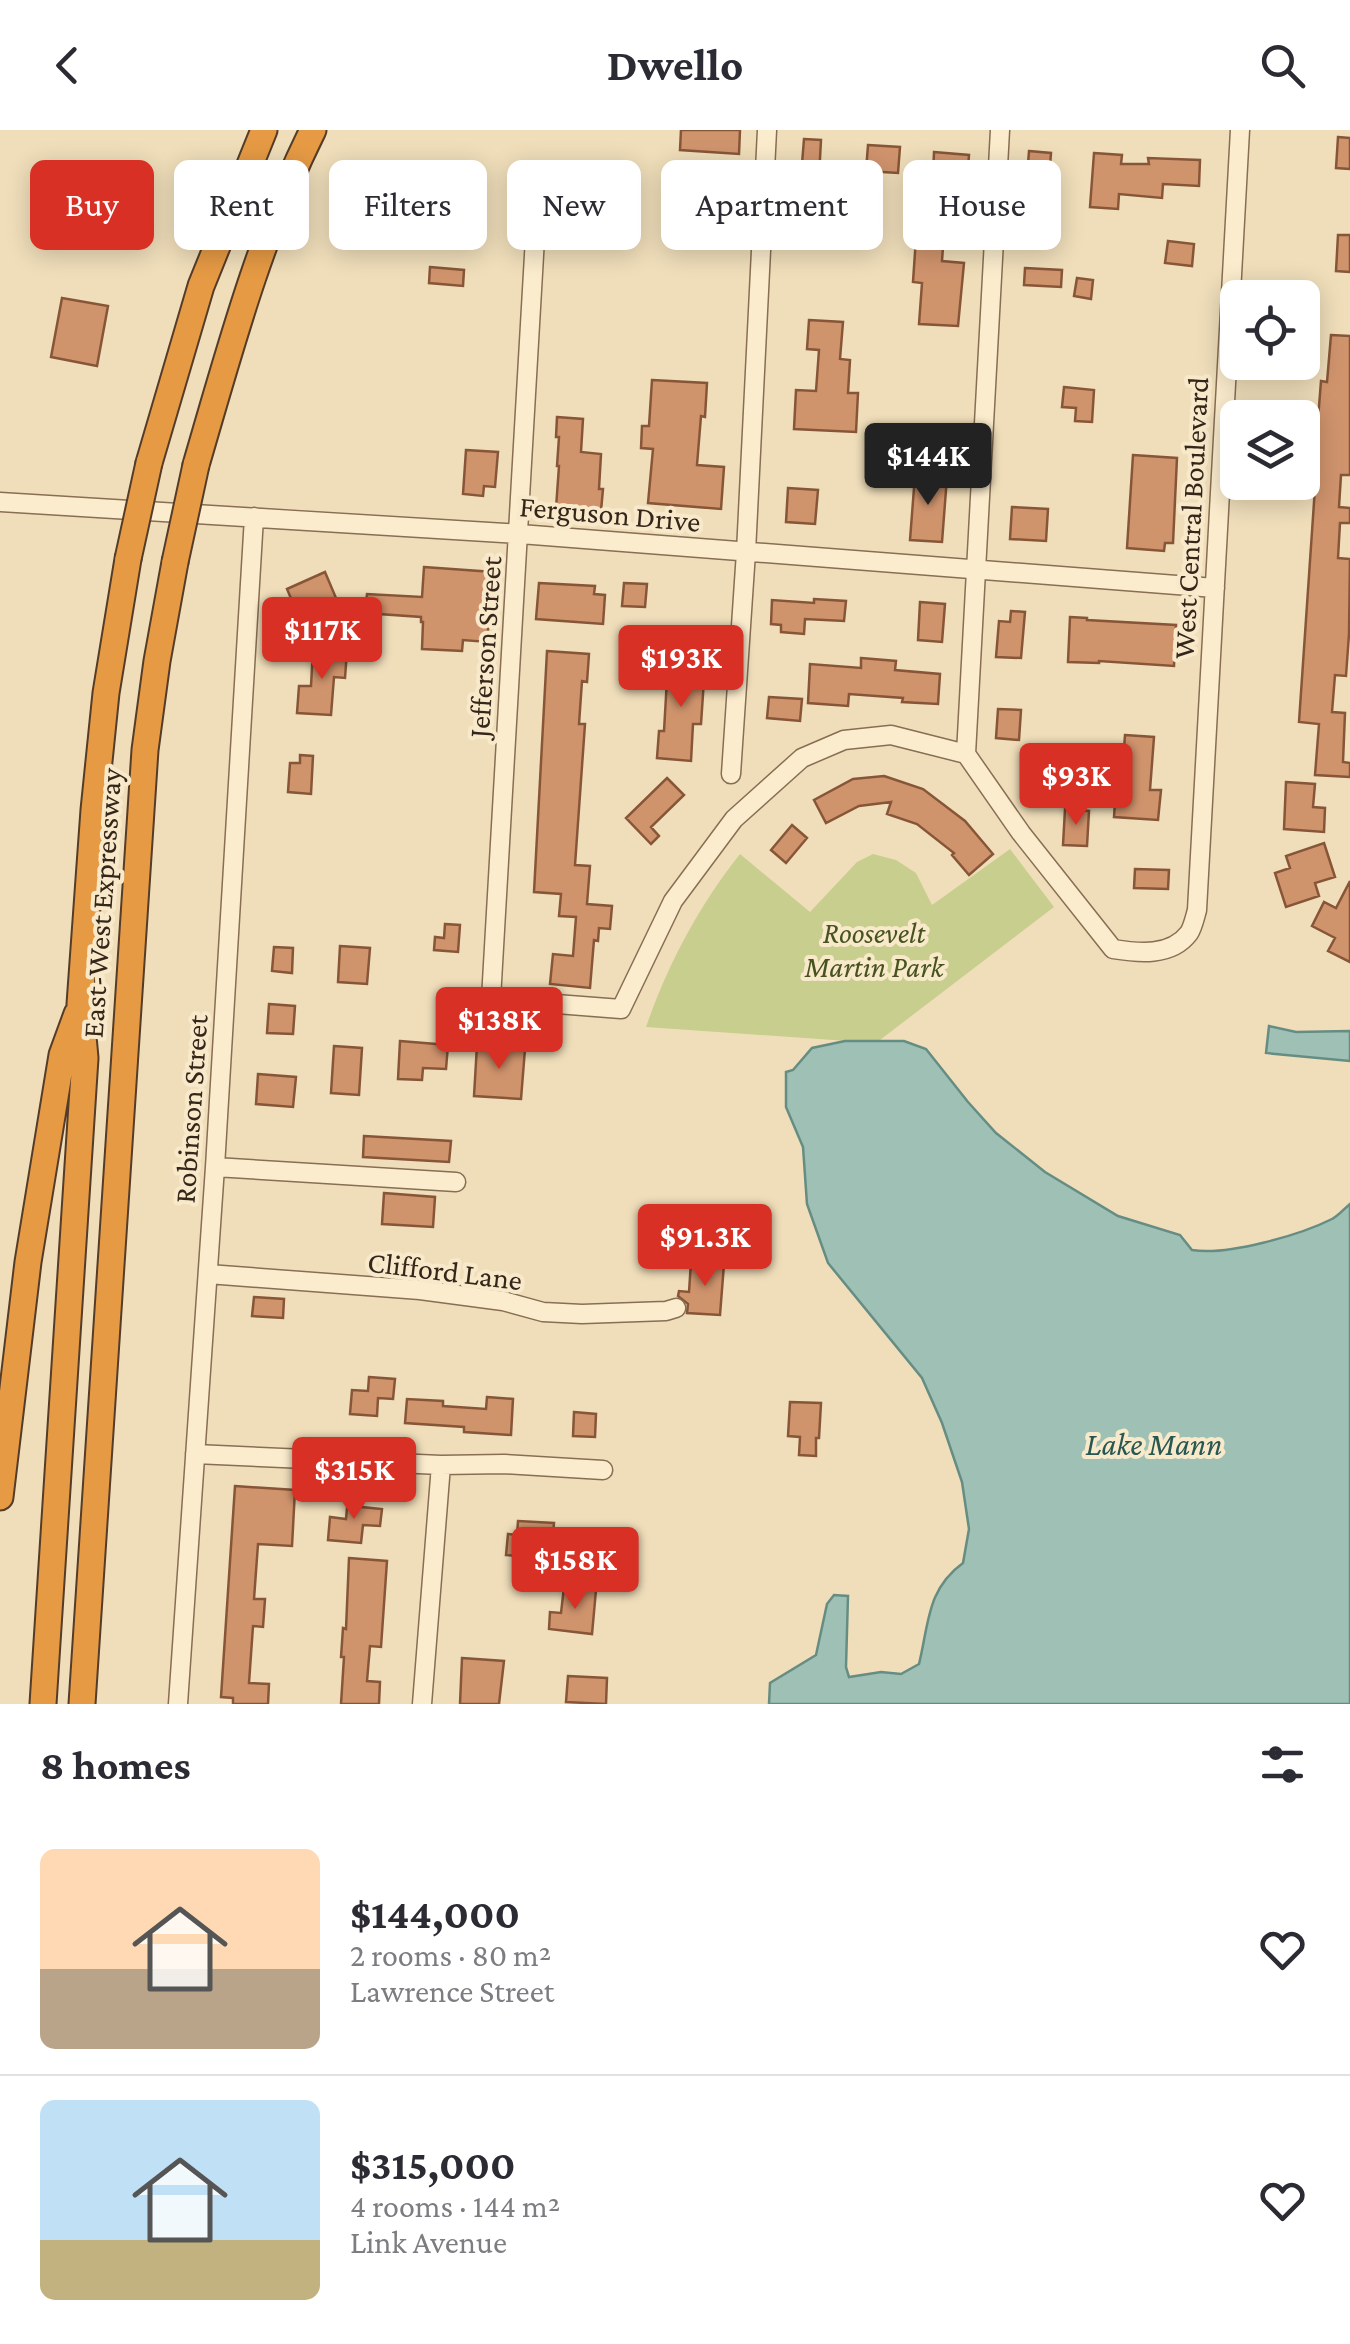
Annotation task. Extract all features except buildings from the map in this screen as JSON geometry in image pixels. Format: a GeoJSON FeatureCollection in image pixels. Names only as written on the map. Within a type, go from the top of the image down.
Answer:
{"type":"FeatureCollection","features":[{"type":"Feature","properties":{"kind":"highway","name":"East-West Expressway"},"geometry":{"type":"LineString","coordinates":[[43,1704],[85,1058],[80,1004],[102,732],[128,559],[149,463],[201,286],[264,130]]}},
{"type":"Feature","properties":{"kind":"highway","name":"East-West Expressway"},"geometry":{"type":"LineString","coordinates":[[82,1704],[145,750],[156,662],[196,465],[229,351],[260,258],[313,130]]}},
{"type":"Feature","properties":{"kind":"highway"},"geometry":{"type":"LineString","coordinates":[[0,1497],[28,1262],[62,1054],[80,1004]]}},
{"type":"Feature","properties":{"kind":"highway"},"geometry":{"type":"LineString","coordinates":[[92,1704],[100,1421]]}},
{"type":"Feature","properties":{"kind":"street"},"geometry":{"type":"LineString","coordinates":[[730,774],[746,552],[767,130]]}},
{"type":"Feature","properties":{"kind":"street"},"geometry":{"type":"LineString","coordinates":[[966,754],[1000,130]]}},
{"type":"Feature","properties":{"kind":"street","name":"West Central Boulevard"},"geometry":{"type":"LineString","coordinates":[[966,754],[1021,833],[1113,949],[1144,954],[1174,946],[1190,932],[1198,910],[1240,130]]}},
{"type":"Feature","properties":{"kind":"street","name":"Jefferson Street"},"geometry":{"type":"LineString","coordinates":[[535,250],[491,998],[621,1009],[674,901],[734,819],[802,758],[844,740],[891,735],[966,754]]}},
{"type":"Feature","properties":{"kind":"street","name":"Ferguson Drive"},"geometry":{"type":"LineString","coordinates":[[0,502],[520,534],[1214,588]]}},
{"type":"Feature","properties":{"kind":"street","name":"Robinson Street"},"geometry":{"type":"LineString","coordinates":[[178,1704],[216,1167],[254,517]]}},
{"type":"Feature","properties":{"kind":"street"},"geometry":{"type":"LineString","coordinates":[[216,1167],[456,1182]]}},
{"type":"Feature","properties":{"kind":"street","name":"Clifford Lane"},"geometry":{"type":"LineString","coordinates":[[208,1274],[420,1290],[503,1301],[543,1312],[582,1314],[676,1308]]}},
{"type":"Feature","properties":{"kind":"street"},"geometry":{"type":"LineString","coordinates":[[195,1454],[603,1470]]}},
{"type":"Feature","properties":{"kind":"street"},"geometry":{"type":"LineString","coordinates":[[422,1704],[441,1465]]}},
{"type":"Feature","properties":{"kind":"green space","name":"Roosevelt Martin Park"},"geometry":{"type":"Polygon","coordinates":[[[1010,849],[1054,907],[876,1043],[646,1027],[686,937],[740,854],[810,912],[857,862],[873,854],[896,860],[916,873],[932,905],[1010,849]]]}},
{"type":"Feature","properties":{"kind":"water"},"geometry":{"type":"Polygon","coordinates":[[[1269,1026],[1296,1032],[1350,1031],[1350,1061],[1266,1053],[1269,1026]]]}},
{"type":"Feature","properties":{"kind":"water","name":"Lake Mann"},"geometry":{"type":"Polygon","coordinates":[[[845,1041],[904,1041],[926,1049],[996,1133],[1045,1172],[1118,1216],[1180,1235],[1192,1250],[1224,1250],[1283,1237],[1332,1219],[1350,1204],[1350,1704],[769,1704],[770,1683],[816,1655],[827,1604],[834,1595],[848,1596],[849,1677],[881,1672],[901,1674],[919,1664],[931,1608],[942,1584],[963,1563],[969,1529],[962,1482],[922,1378],[828,1263],[807,1204],[803,1147],[786,1107],[786,1072],[793,1070],[812,1048],[845,1041]]]}}]}
